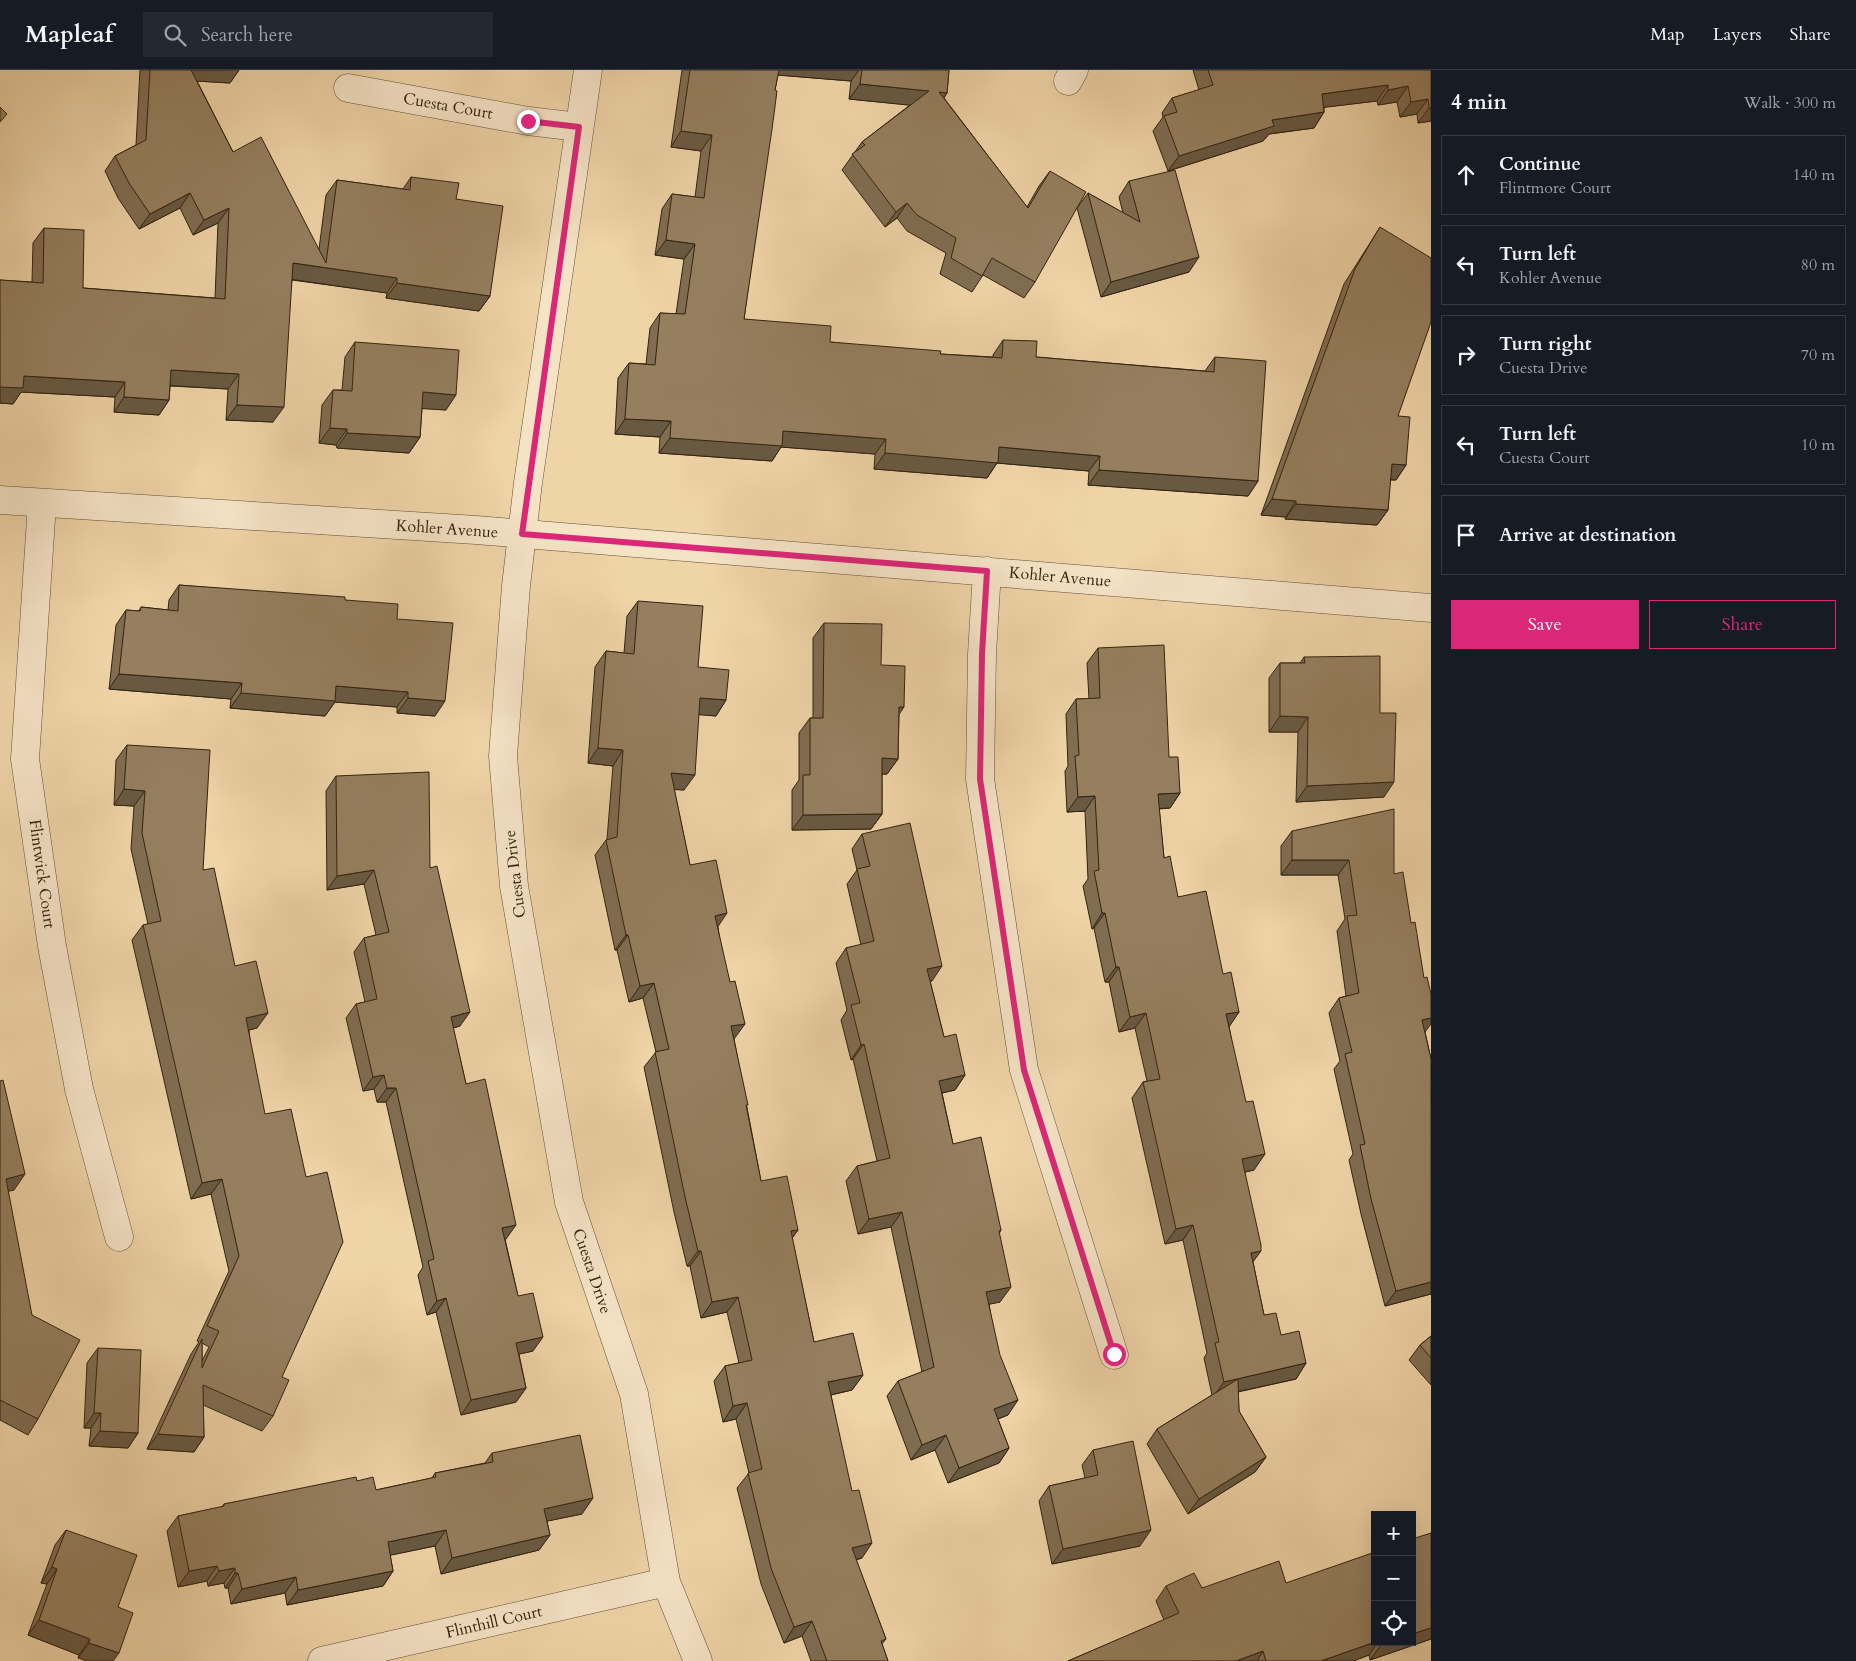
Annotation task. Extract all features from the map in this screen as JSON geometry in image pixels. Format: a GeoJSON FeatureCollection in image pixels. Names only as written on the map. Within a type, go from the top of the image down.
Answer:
{"type":"FeatureCollection","features":[{"type":"Feature","properties":{"kind":"street","name":"Cuesta Drive"},"geometry":{"type":"LineString","coordinates":[[588,70],[522,534],[503,756],[514,886],[568,1202],[634,1394],[666,1582],[698,1661]]}},
{"type":"Feature","properties":{"kind":"street","name":"Cuesta Court"},"geometry":{"type":"LineString","coordinates":[[348,88],[528,121],[579,127]]}},
{"type":"Feature","properties":{"kind":"street","name":"Kohler Avenue"},"geometry":{"type":"LineString","coordinates":[[0,500],[522,534],[1431,608]]}},
{"type":"Feature","properties":{"kind":"street","name":"Flintwick Court"},"geometry":{"type":"LineString","coordinates":[[42,504],[25,759],[52,946],[79,1089],[119,1237]]}},
{"type":"Feature","properties":{"kind":"street"},"geometry":{"type":"LineString","coordinates":[[987,571],[982,654],[980,779],[1024,1070],[1114,1354]]}},
{"type":"Feature","properties":{"kind":"street","name":"Flinthill Court"},"geometry":{"type":"LineString","coordinates":[[322,1661],[666,1582]]}},
{"type":"Feature","properties":{"kind":"building"},"geometry":{"type":"Polygon","coordinates":[[[150,70],[191,70],[233,152],[261,137],[326,263],[337,180],[410,190],[411,177],[459,183],[456,199],[503,206],[490,296],[397,283],[397,278],[293,263],[284,407],[237,405],[239,374],[171,370],[169,400],[124,397],[125,382],[24,376],[23,388],[0,387],[0,280],[43,283],[44,228],[84,230],[83,288],[225,299],[229,208],[204,220],[190,193],[150,214],[129,183],[115,156],[146,140],[150,70]]]}},
{"type":"Feature","properties":{"kind":"building"},"geometry":{"type":"Polygon","coordinates":[[[690,70],[779,70],[744,319],[831,326],[830,342],[941,351],[940,354],[1002,358],[1003,340],[1037,341],[1036,357],[1214,372],[1215,357],[1266,361],[1258,481],[1099,470],[1100,456],[999,447],[998,463],[885,453],[886,439],[783,431],[782,446],[670,438],[671,421],[625,419],[629,363],[655,365],[660,313],[685,314],[695,244],[666,240],[672,194],[704,198],[712,135],[681,131],[690,70]]]}},
{"type":"Feature","properties":{"kind":"building"},"geometry":{"type":"Polygon","coordinates":[[[862,70],[949,70],[947,93],[939,92],[1028,208],[1050,171],[1086,192],[1035,282],[992,258],[982,276],[951,258],[956,238],[917,215],[907,203],[896,212],[852,154],[865,145],[862,142],[929,91],[860,84],[862,70]]]}},
{"type":"Feature","properties":{"kind":"building"},"geometry":{"type":"Polygon","coordinates":[[[1208,70],[1431,70],[1431,108],[1429,108],[1428,99],[1411,102],[1408,86],[1388,90],[1388,85],[1322,94],[1324,112],[1272,120],[1274,126],[1179,156],[1164,116],[1177,112],[1172,98],[1213,85],[1208,70]]]}},
{"type":"Feature","properties":{"kind":"building"},"geometry":{"type":"Polygon","coordinates":[[[0,107],[7,114],[0,122],[0,107]]]}},
{"type":"Feature","properties":{"kind":"building"},"geometry":{"type":"Polygon","coordinates":[[[1175,170],[1199,257],[1111,282],[1088,193],[1140,222],[1129,181],[1175,170]]]}},
{"type":"Feature","properties":{"kind":"building"},"geometry":{"type":"Polygon","coordinates":[[[1380,227],[1431,258],[1431,322],[1398,416],[1410,417],[1406,465],[1392,464],[1388,510],[1296,504],[1296,501],[1272,499],[1355,269],[1380,227]]]}},
{"type":"Feature","properties":{"kind":"building"},"geometry":{"type":"Polygon","coordinates":[[[355,342],[459,350],[456,395],[423,392],[420,437],[347,433],[347,429],[330,428],[333,390],[352,391],[355,342]]]}},
{"type":"Feature","properties":{"kind":"building"},"geometry":{"type":"Polygon","coordinates":[[[179,585],[345,597],[345,600],[398,604],[397,619],[453,623],[445,701],[408,698],[408,692],[336,686],[335,701],[241,693],[242,683],[119,674],[126,610],[140,611],[141,607],[178,611],[179,585]]]}},
{"type":"Feature","properties":{"kind":"building"},"geometry":{"type":"Polygon","coordinates":[[[638,601],[703,606],[698,667],[729,670],[726,700],[700,698],[695,775],[671,773],[690,865],[716,860],[727,913],[715,916],[730,982],[735,981],[745,1024],[731,1026],[748,1105],[746,1105],[761,1181],[787,1176],[798,1230],[791,1231],[814,1342],[853,1333],[863,1375],[828,1382],[852,1491],[859,1490],[872,1543],[852,1548],[886,1639],[881,1641],[888,1661],[827,1661],[812,1621],[794,1627],[771,1568],[748,1473],[762,1469],[747,1403],[733,1406],[725,1366],[752,1360],[738,1297],[712,1302],[701,1251],[698,1251],[685,1197],[655,1052],[669,1049],[654,983],[640,986],[628,935],[626,935],[606,840],[617,837],[623,750],[598,748],[606,651],[634,654],[638,601]]]}},
{"type":"Feature","properties":{"kind":"building"},"geometry":{"type":"Polygon","coordinates":[[[824,623],[882,624],[881,665],[905,666],[904,707],[899,707],[898,759],[882,758],[882,814],[803,815],[803,775],[810,775],[810,718],[823,718],[824,623]]]}},
{"type":"Feature","properties":{"kind":"building"},"geometry":{"type":"Polygon","coordinates":[[[1164,645],[1169,757],[1178,757],[1180,793],[1158,794],[1164,858],[1170,856],[1178,897],[1206,891],[1223,974],[1231,972],[1239,1012],[1226,1014],[1246,1102],[1253,1101],[1265,1154],[1242,1159],[1261,1245],[1261,1251],[1251,1253],[1264,1315],[1276,1313],[1281,1335],[1299,1331],[1306,1363],[1224,1382],[1215,1343],[1219,1342],[1193,1225],[1176,1229],[1143,1082],[1160,1079],[1146,1013],[1130,1017],[1119,967],[1116,967],[1105,913],[1102,913],[1094,871],[1099,870],[1095,796],[1078,797],[1075,756],[1079,755],[1076,699],[1100,698],[1098,648],[1164,645]]]}},
{"type":"Feature","properties":{"kind":"building"},"geometry":{"type":"Polygon","coordinates":[[[1380,656],[1380,713],[1396,713],[1394,782],[1307,786],[1308,717],[1280,716],[1280,663],[1305,663],[1304,657],[1380,656]]]}},
{"type":"Feature","properties":{"kind":"building"},"geometry":{"type":"Polygon","coordinates":[[[127,745],[210,750],[203,870],[214,868],[235,966],[256,961],[268,1013],[246,1018],[265,1114],[291,1109],[306,1177],[327,1172],[343,1242],[282,1377],[289,1380],[273,1416],[203,1385],[204,1437],[158,1434],[202,1339],[202,1368],[219,1331],[207,1326],[239,1256],[222,1179],[202,1183],[143,925],[161,921],[142,833],[145,791],[124,789],[127,745]]]}},
{"type":"Feature","properties":{"kind":"building"},"geometry":{"type":"Polygon","coordinates":[[[429,772],[430,868],[437,866],[470,1012],[451,1017],[466,1084],[485,1079],[516,1225],[502,1228],[518,1296],[533,1293],[543,1337],[516,1343],[526,1388],[471,1400],[446,1298],[437,1301],[428,1261],[434,1259],[396,1088],[387,1088],[384,1075],[373,1077],[356,1004],[377,999],[364,938],[389,932],[374,870],[337,876],[336,776],[429,772]]]}},
{"type":"Feature","properties":{"kind":"building"},"geometry":{"type":"Polygon","coordinates":[[[1394,809],[1394,874],[1403,872],[1411,923],[1415,922],[1424,978],[1427,977],[1431,994],[1431,1018],[1422,1020],[1431,1059],[1431,1282],[1396,1291],[1371,1199],[1360,1145],[1365,1144],[1345,1054],[1352,1052],[1339,998],[1359,993],[1347,916],[1357,915],[1349,860],[1292,860],[1292,831],[1394,809]]]}},
{"type":"Feature","properties":{"kind":"building"},"geometry":{"type":"Polygon","coordinates":[[[910,823],[942,966],[927,969],[944,1037],[956,1034],[965,1075],[939,1081],[953,1144],[981,1137],[1011,1287],[986,1292],[1000,1355],[1018,1400],[994,1409],[1009,1448],[959,1468],[946,1435],[922,1445],[898,1381],[934,1367],[902,1212],[869,1219],[857,1166],[890,1158],[864,1044],[861,1045],[851,1005],[860,1003],[846,948],[874,941],[857,869],[870,866],[862,834],[910,823]]]}},
{"type":"Feature","properties":{"kind":"building"},"geometry":{"type":"Polygon","coordinates":[[[3,1080],[25,1174],[6,1179],[32,1315],[80,1340],[38,1419],[0,1400],[0,1081],[3,1080]]]}},
{"type":"Feature","properties":{"kind":"building"},"geometry":{"type":"Polygon","coordinates":[[[1431,1336],[1431,1358],[1420,1345],[1431,1336]]]}},
{"type":"Feature","properties":{"kind":"building"},"geometry":{"type":"Polygon","coordinates":[[[98,1348],[141,1350],[138,1433],[100,1431],[101,1413],[94,1413],[98,1348]]]}},
{"type":"Feature","properties":{"kind":"building"},"geometry":{"type":"Polygon","coordinates":[[[1238,1379],[1239,1411],[1266,1457],[1199,1499],[1157,1429],[1238,1379]]]}},
{"type":"Feature","properties":{"kind":"building"},"geometry":{"type":"Polygon","coordinates":[[[580,1435],[593,1498],[544,1509],[550,1535],[452,1558],[446,1530],[388,1542],[393,1571],[298,1590],[296,1577],[242,1589],[238,1573],[235,1573],[235,1568],[219,1571],[217,1566],[189,1571],[178,1516],[224,1506],[224,1504],[356,1477],[357,1481],[373,1477],[376,1490],[436,1477],[435,1473],[493,1462],[492,1453],[580,1435]]]}},
{"type":"Feature","properties":{"kind":"building"},"geometry":{"type":"Polygon","coordinates":[[[1133,1441],[1151,1530],[1063,1549],[1049,1486],[1098,1475],[1093,1450],[1133,1441]]]}},
{"type":"Feature","properties":{"kind":"building"},"geometry":{"type":"Polygon","coordinates":[[[66,1530],[137,1555],[118,1607],[133,1613],[119,1653],[89,1643],[90,1639],[39,1620],[57,1569],[52,1567],[66,1530]]]}},
{"type":"Feature","properties":{"kind":"building"},"geometry":{"type":"Polygon","coordinates":[[[1431,1533],[1431,1628],[1416,1633],[1416,1556],[1416,1538],[1431,1533]]]}},
{"type":"Feature","properties":{"kind":"building"},"geometry":{"type":"Polygon","coordinates":[[[1371,1553],[1371,1643],[1321,1661],[1266,1661],[1263,1651],[1236,1661],[1068,1661],[1179,1613],[1166,1586],[1194,1573],[1202,1588],[1279,1561],[1286,1583],[1371,1553]]]}},
{"type":"Feature","properties":{"kind":"route"},"geometry":{"type":"LineString","coordinates":[[528,121],[579,127],[522,534],[987,571],[982,654],[980,779],[1024,1070],[1114,1354]]}}]}
